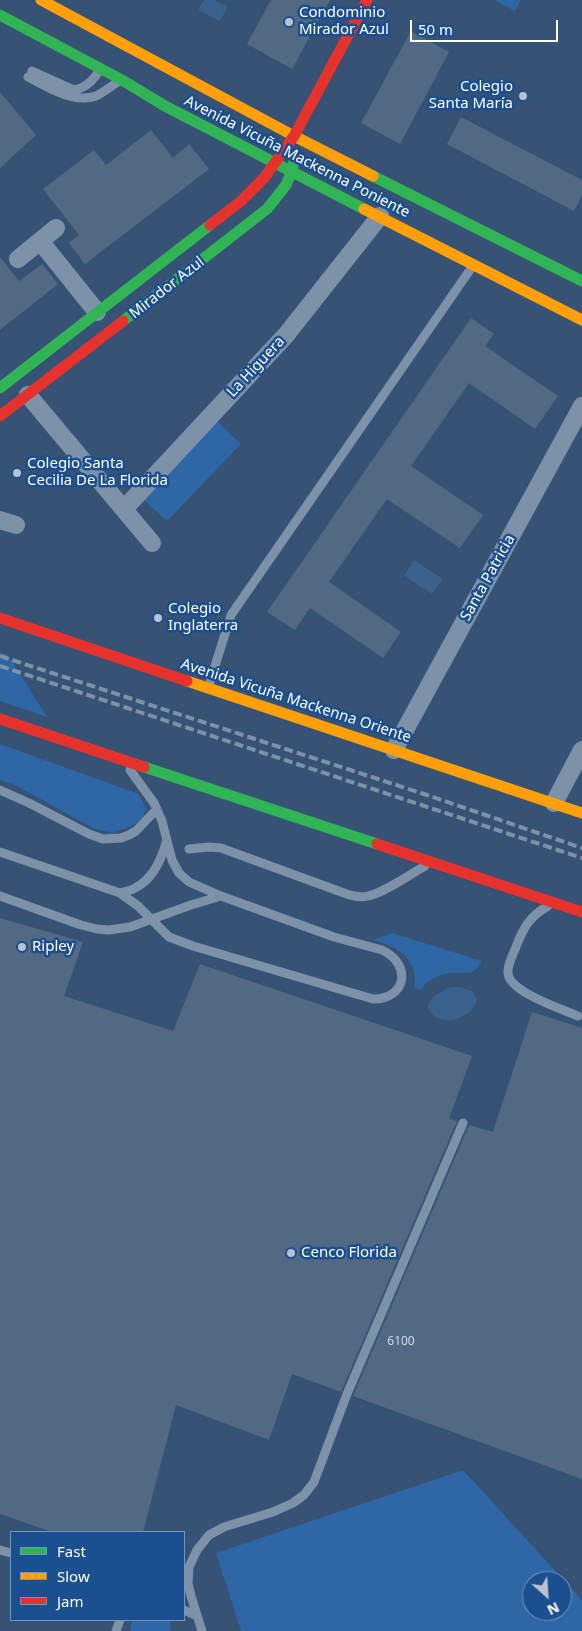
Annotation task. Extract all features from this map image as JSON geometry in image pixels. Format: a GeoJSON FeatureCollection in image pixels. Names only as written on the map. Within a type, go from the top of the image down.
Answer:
{"type":"FeatureCollection","features":[{"type":"Feature","properties":{"kind":"main road","name":"Avenida Vicuña Mackenna Poniente"},"geometry":{"type":"LineString","coordinates":[[41,0],[294,136],[582,281]]}},
{"type":"Feature","properties":{"kind":"main road","name":"Mirador Azul"},"geometry":{"type":"LineString","coordinates":[[0,388],[241,201],[264,178],[294,136],[367,0]]}},
{"type":"Feature","properties":{"kind":"main road","name":"Avenida Vicuña Mackenna Poniente"},"geometry":{"type":"LineString","coordinates":[[0,16],[122,80],[165,106],[582,320]]}},
{"type":"Feature","properties":{"kind":"main road","name":"Mirador Azul"},"geometry":{"type":"LineString","coordinates":[[0,416],[259,217],[281,195],[293,172],[295,156],[294,136]]}},
{"type":"Feature","properties":{"kind":"main road","name":"Avenida Vicuña Mackenna Oriente"},"geometry":{"type":"LineString","coordinates":[[0,618],[582,813]]}},
{"type":"Feature","properties":{"kind":"main road"},"geometry":{"type":"LineString","coordinates":[[0,719],[582,912]]}},
{"type":"Feature","properties":{"kind":"street","name":"La Higuera"},"geometry":{"type":"LineString","coordinates":[[124,509],[286,335],[380,216]]}},
{"type":"Feature","properties":{"kind":"street"},"geometry":{"type":"LineString","coordinates":[[18,259],[56,228]]}},
{"type":"Feature","properties":{"kind":"street"},"geometry":{"type":"LineString","coordinates":[[40,241],[98,312]]}},
{"type":"Feature","properties":{"kind":"street"},"geometry":{"type":"LineString","coordinates":[[28,395],[152,543]]}},
{"type":"Feature","properties":{"kind":"street","name":"Santa Patricia"},"geometry":{"type":"LineString","coordinates":[[394,750],[582,406]]}},
{"type":"Feature","properties":{"kind":"street"},"geometry":{"type":"LineString","coordinates":[[554,803],[582,750]]}},
{"type":"Feature","properties":{"kind":"lane"},"geometry":{"type":"LineString","coordinates":[[100,69],[86,86],[74,90],[30,74],[58,91],[78,98],[94,96],[122,80]]}},
{"type":"Feature","properties":{"kind":"lane"},"geometry":{"type":"LineString","coordinates":[[208,688],[231,615],[474,264]]}},
{"type":"Feature","properties":{"kind":"lane"},"geometry":{"type":"LineString","coordinates":[[0,852],[120,893],[138,906],[170,937],[193,946],[374,999],[386,998],[395,992],[402,975],[400,965],[389,953],[334,937],[221,896],[189,882],[183,877],[172,860],[157,809],[122,758]]}},
{"type":"Feature","properties":{"kind":"lane"},"geometry":{"type":"LineString","coordinates":[[0,790],[29,802],[89,834],[103,839],[121,838],[129,835],[136,831],[157,809]]}},
{"type":"Feature","properties":{"kind":"lane"},"geometry":{"type":"LineString","coordinates":[[120,893],[136,888],[148,879],[161,860],[166,842]]}},
{"type":"Feature","properties":{"kind":"lane"},"geometry":{"type":"LineString","coordinates":[[189,849],[221,848],[344,893],[361,897],[378,892],[430,863]]}},
{"type":"Feature","properties":{"kind":"lane"},"geometry":{"type":"LineString","coordinates":[[0,896],[81,925],[97,929],[117,930],[221,896]]}},
{"type":"Feature","properties":{"kind":"lane"},"geometry":{"type":"LineString","coordinates":[[554,903],[532,917],[522,930],[508,967],[509,978],[516,987],[528,994],[578,1016]]}},
{"type":"Feature","properties":{"kind":"lane"},"geometry":{"type":"LineString","coordinates":[[202,1631],[186,1571],[196,1550],[209,1535],[293,1503],[304,1495],[314,1482],[347,1394],[463,1123]]}},
{"type":"Feature","properties":{"kind":"lane"},"geometry":{"type":"LineString","coordinates":[[185,1610],[197,1616]]}},
{"type":"Feature","properties":{"kind":"shaded area"},"geometry":{"type":"Polygon","coordinates":[[[204,0],[214,0],[228,7],[220,21],[198,10],[204,0]]]}},
{"type":"Feature","properties":{"kind":"shaded area"},"geometry":{"type":"Polygon","coordinates":[[[494,0],[521,0],[515,11],[494,0]]]}},
{"type":"Feature","properties":{"kind":"shaded area"},"geometry":{"type":"Polygon","coordinates":[[[217,421],[241,444],[167,521],[143,499],[217,421]]]}},
{"type":"Feature","properties":{"kind":"shaded area"},"geometry":{"type":"Polygon","coordinates":[[[414,560],[443,579],[432,594],[404,576],[414,560]]]}},
{"type":"Feature","properties":{"kind":"shaded area"},"geometry":{"type":"Polygon","coordinates":[[[0,652],[8,655],[47,717],[0,701],[0,652]]]}},
{"type":"Feature","properties":{"kind":"shaded area"},"geometry":{"type":"Polygon","coordinates":[[[0,744],[139,794],[146,809],[142,820],[132,826],[112,833],[93,828],[15,785],[0,780],[0,744]]]}},
{"type":"Feature","properties":{"kind":"shaded area"},"geometry":{"type":"Polygon","coordinates":[[[392,933],[482,961],[473,971],[438,976],[426,983],[421,990],[415,988],[414,971],[407,958],[392,947],[373,940],[392,933]]]}},
{"type":"Feature","properties":{"kind":"shaded area"},"geometry":{"type":"Polygon","coordinates":[[[452,987],[472,991],[477,1001],[470,1012],[459,1018],[453,1020],[440,1019],[429,1011],[429,1002],[437,994],[452,987]]]}},
{"type":"Feature","properties":{"kind":"shaded area"},"geometry":{"type":"Polygon","coordinates":[[[463,1470],[555,1571],[522,1571],[522,1621],[572,1621],[572,1589],[582,1600],[582,1631],[241,1631],[216,1553],[463,1470]]]}},
{"type":"Feature","properties":{"kind":"shaded area"},"geometry":{"type":"Polygon","coordinates":[[[132,1621],[168,1621],[170,1631],[131,1631],[130,1626],[132,1621]]]}},
{"type":"Feature","properties":{"kind":"building","name":"Condominio Mirador Azul"},"geometry":{"type":"Polygon","coordinates":[[[271,0],[330,0],[292,69],[247,44],[271,0]]]}},
{"type":"Feature","properties":{"kind":"building"},"geometry":{"type":"Polygon","coordinates":[[[411,31],[449,52],[400,144],[361,123],[411,31]]]}},
{"type":"Feature","properties":{"kind":"building"},"geometry":{"type":"Polygon","coordinates":[[[0,92],[36,135],[0,168],[0,92]]]}},
{"type":"Feature","properties":{"kind":"building"},"geometry":{"type":"Polygon","coordinates":[[[461,117],[582,180],[582,196],[574,211],[447,144],[461,117]]]}},
{"type":"Feature","properties":{"kind":"building"},"geometry":{"type":"Polygon","coordinates":[[[151,130],[173,158],[189,144],[209,169],[85,264],[69,243],[79,235],[43,189],[94,150],[106,165],[151,130]]]}},
{"type":"Feature","properties":{"kind":"building"},"geometry":{"type":"Polygon","coordinates":[[[0,257],[19,281],[42,264],[58,284],[0,330],[0,257]]]}},
{"type":"Feature","properties":{"kind":"building"},"geometry":{"type":"Polygon","coordinates":[[[471,318],[494,334],[485,346],[558,396],[535,429],[469,383],[411,466],[483,515],[460,548],[387,499],[329,582],[401,632],[383,658],[310,608],[295,630],[267,612],[471,318]]]}},
{"type":"Feature","properties":{"kind":"building","name":"Cenco Florida"},"geometry":{"type":"Polygon","coordinates":[[[0,918],[83,942],[64,996],[173,1031],[200,964],[472,1056],[449,1119],[457,1121],[341,1392],[292,1374],[269,1440],[176,1405],[143,1531],[49,1531],[0,1514],[0,918]]]}},
{"type":"Feature","properties":{"kind":"building"},"geometry":{"type":"Polygon","coordinates":[[[532,1012],[582,1028],[582,1479],[353,1396],[469,1125],[493,1132],[532,1012]]]}},
{"type":"Feature","properties":{"kind":"railway"},"geometry":{"type":"LineString","coordinates":[[0,656],[427,795],[582,848]]}},
{"type":"Feature","properties":{"kind":"railway"},"geometry":{"type":"LineString","coordinates":[[0,666],[582,858]]}},
{"type":"Feature","properties":{"kind":"traffic: fast"},"geometry":{"type":"LineString","coordinates":[[0,15],[122,80],[165,106],[364,209]]}},
{"type":"Feature","properties":{"kind":"traffic: fast"},"geometry":{"type":"LineString","coordinates":[[123,321],[267,209],[286,185],[292,171],[295,156]]}},
{"type":"Feature","properties":{"kind":"traffic: fast"},"geometry":{"type":"LineString","coordinates":[[373,176],[582,281]]}},
{"type":"Feature","properties":{"kind":"traffic: fast"},"geometry":{"type":"LineString","coordinates":[[0,388],[210,225]]}},
{"type":"Feature","properties":{"kind":"traffic: fast"},"geometry":{"type":"LineString","coordinates":[[144,767],[377,844]]}},
{"type":"Feature","properties":{"kind":"traffic: slow"},"geometry":{"type":"LineString","coordinates":[[41,0],[294,136],[373,176]]}},
{"type":"Feature","properties":{"kind":"traffic: slow"},"geometry":{"type":"LineString","coordinates":[[364,209],[582,320]]}},
{"type":"Feature","properties":{"kind":"traffic: slow"},"geometry":{"type":"LineString","coordinates":[[187,681],[582,813]]}},
{"type":"Feature","properties":{"kind":"traffic: jam"},"geometry":{"type":"LineString","coordinates":[[210,225],[241,201],[264,178],[294,136],[367,0]]}},
{"type":"Feature","properties":{"kind":"traffic: jam"},"geometry":{"type":"LineString","coordinates":[[0,416],[123,321]]}},
{"type":"Feature","properties":{"kind":"traffic: jam"},"geometry":{"type":"LineString","coordinates":[[0,618],[187,681]]}},
{"type":"Feature","properties":{"kind":"traffic: jam"},"geometry":{"type":"LineString","coordinates":[[0,719],[144,767]]}},
{"type":"Feature","properties":{"kind":"traffic: jam"},"geometry":{"type":"LineString","coordinates":[[377,844],[582,912]]}},
{"type":"Feature","properties":{"kind":"place","name":"Condominio Mirador Azul"},"geometry":{"type":"Point","coordinates":[289,22]}},
{"type":"Feature","properties":{"kind":"place","name":"Colegio Santa María"},"geometry":{"type":"Point","coordinates":[523,96]}},
{"type":"Feature","properties":{"kind":"place","name":"Colegio Santa Cecilia De La Florida"},"geometry":{"type":"Point","coordinates":[17,473]}},
{"type":"Feature","properties":{"kind":"place","name":"Colegio Inglaterra"},"geometry":{"type":"Point","coordinates":[158,618]}},
{"type":"Feature","properties":{"kind":"place","name":"Ripley"},"geometry":{"type":"Point","coordinates":[22,947]}},
{"type":"Feature","properties":{"kind":"place","name":"Cenco Florida"},"geometry":{"type":"Point","coordinates":[291,1253]}}]}
